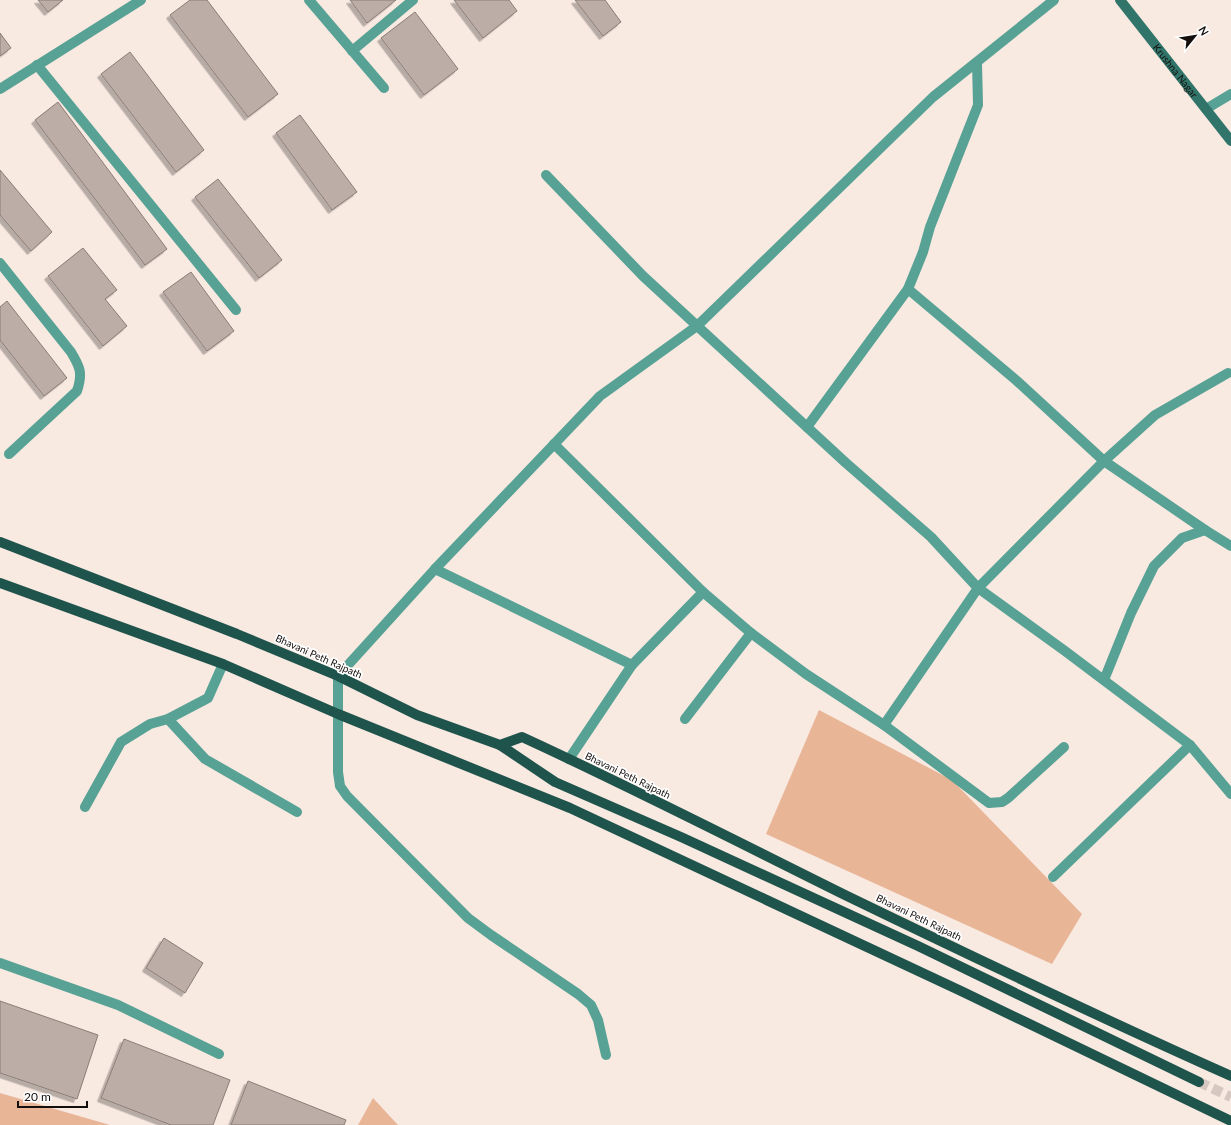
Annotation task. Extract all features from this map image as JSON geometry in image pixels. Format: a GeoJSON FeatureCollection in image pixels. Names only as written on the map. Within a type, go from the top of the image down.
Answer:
{"type":"FeatureCollection","features":[{"type":"Feature","properties":{"kind":"main road","name":"Krushna Nagar"},"geometry":{"type":"LineString","coordinates":[[1120,0],[1231,141]]}},
{"type":"Feature","properties":{"kind":"main road","name":"Bhavani Peth Rajpath"},"geometry":{"type":"LineString","coordinates":[[0,542],[237,634],[338,676],[417,716],[500,745],[522,738],[570,759],[848,896],[1075,1005],[1231,1076]]}},
{"type":"Feature","properties":{"kind":"main road"},"geometry":{"type":"LineString","coordinates":[[0,583],[223,664],[338,714],[570,808],[961,991],[1231,1121]]}},
{"type":"Feature","properties":{"kind":"main road"},"geometry":{"type":"LineString","coordinates":[[500,745],[555,782],[681,837],[918,946],[1199,1082]]}},
{"type":"Feature","properties":{"kind":"street"},"geometry":{"type":"LineString","coordinates":[[0,89],[142,0]]}},
{"type":"Feature","properties":{"kind":"street"},"geometry":{"type":"LineString","coordinates":[[309,0],[384,88]]}},
{"type":"Feature","properties":{"kind":"street"},"geometry":{"type":"LineString","coordinates":[[352,51],[414,0]]}},
{"type":"Feature","properties":{"kind":"street"},"geometry":{"type":"LineString","coordinates":[[606,1055],[598,1020],[591,1005],[578,994],[491,936],[468,918],[346,796],[340,786],[338,772],[338,676],[435,569],[600,396],[697,326],[933,97],[1054,0]]}},
{"type":"Feature","properties":{"kind":"street"},"geometry":{"type":"LineString","coordinates":[[807,427],[908,289],[923,252],[930,227],[978,105],[977,62]]}},
{"type":"Feature","properties":{"kind":"street"},"geometry":{"type":"LineString","coordinates":[[37,65],[236,310]]}},
{"type":"Feature","properties":{"kind":"street"},"geometry":{"type":"LineString","coordinates":[[1206,109],[1231,94]]}},
{"type":"Feature","properties":{"kind":"street"},"geometry":{"type":"LineString","coordinates":[[546,175],[643,276],[807,427],[932,537],[978,588],[1190,745],[1231,794]]}},
{"type":"Feature","properties":{"kind":"street"},"geometry":{"type":"LineString","coordinates":[[0,263],[71,352],[80,366],[81,379],[77,391],[9,454]]}},
{"type":"Feature","properties":{"kind":"street"},"geometry":{"type":"LineString","coordinates":[[908,289],[1018,380],[1104,461],[1231,546]]}},
{"type":"Feature","properties":{"kind":"street"},"geometry":{"type":"LineString","coordinates":[[884,725],[978,588],[1104,461],[1155,415],[1230,373]]}},
{"type":"Feature","properties":{"kind":"street"},"geometry":{"type":"LineString","coordinates":[[554,444],[703,592],[751,633],[806,674],[884,725],[990,803],[1002,802],[1008,798],[1064,747]]}},
{"type":"Feature","properties":{"kind":"street"},"geometry":{"type":"LineString","coordinates":[[1104,680],[1131,613],[1154,566],[1182,538],[1205,530]]}},
{"type":"Feature","properties":{"kind":"street"},"geometry":{"type":"LineString","coordinates":[[435,569],[632,665]]}},
{"type":"Feature","properties":{"kind":"street"},"geometry":{"type":"LineString","coordinates":[[570,759],[632,665],[703,592]]}},
{"type":"Feature","properties":{"kind":"street"},"geometry":{"type":"LineString","coordinates":[[685,719],[751,633]]}},
{"type":"Feature","properties":{"kind":"street"},"geometry":{"type":"LineString","coordinates":[[85,807],[121,742],[150,724],[168,719],[208,698],[223,664]]}},
{"type":"Feature","properties":{"kind":"street"},"geometry":{"type":"LineString","coordinates":[[168,719],[205,759],[296,812]]}},
{"type":"Feature","properties":{"kind":"street"},"geometry":{"type":"LineString","coordinates":[[1053,877],[1190,745]]}},
{"type":"Feature","properties":{"kind":"street"},"geometry":{"type":"LineString","coordinates":[[0,963],[118,1005],[219,1054]]}},
{"type":"Feature","properties":{"kind":"shaded area"},"geometry":{"type":"Polygon","coordinates":[[[819,710],[952,780],[1082,914],[1052,964],[766,834],[819,710]]]}},
{"type":"Feature","properties":{"kind":"shaded area"},"geometry":{"type":"Polygon","coordinates":[[[0,1093],[110,1125],[0,1125],[0,1093]]]}},
{"type":"Feature","properties":{"kind":"shaded area"},"geometry":{"type":"Polygon","coordinates":[[[373,1098],[398,1125],[358,1125],[373,1098]]]}},
{"type":"Feature","properties":{"kind":"building"},"geometry":{"type":"Polygon","coordinates":[[[38,0],[63,0],[48,12],[38,0]]]}},
{"type":"Feature","properties":{"kind":"building"},"geometry":{"type":"Polygon","coordinates":[[[190,0],[207,0],[278,94],[248,117],[170,15],[190,0]]]}},
{"type":"Feature","properties":{"kind":"building"},"geometry":{"type":"Polygon","coordinates":[[[350,0],[396,0],[367,23],[350,0]]]}},
{"type":"Feature","properties":{"kind":"building"},"geometry":{"type":"Polygon","coordinates":[[[454,0],[509,0],[517,11],[483,38],[454,0]]]}},
{"type":"Feature","properties":{"kind":"building"},"geometry":{"type":"Polygon","coordinates":[[[575,0],[605,0],[621,22],[603,36],[575,0]]]}},
{"type":"Feature","properties":{"kind":"building"},"geometry":{"type":"Polygon","coordinates":[[[415,12],[458,69],[424,95],[381,38],[415,12]]]}},
{"type":"Feature","properties":{"kind":"building"},"geometry":{"type":"Polygon","coordinates":[[[0,33],[11,48],[0,56],[0,33]]]}},
{"type":"Feature","properties":{"kind":"building"},"geometry":{"type":"Polygon","coordinates":[[[130,52],[204,150],[176,172],[101,74],[130,52]]]}},
{"type":"Feature","properties":{"kind":"building"},"geometry":{"type":"Polygon","coordinates":[[[58,102],[167,249],[145,265],[35,120],[58,102]]]}},
{"type":"Feature","properties":{"kind":"building"},"geometry":{"type":"Polygon","coordinates":[[[300,115],[357,192],[332,210],[276,133],[300,115]]]}},
{"type":"Feature","properties":{"kind":"building"},"geometry":{"type":"Polygon","coordinates":[[[0,170],[52,232],[31,251],[0,215],[0,170]]]}},
{"type":"Feature","properties":{"kind":"building"},"geometry":{"type":"Polygon","coordinates":[[[218,179],[282,260],[259,278],[195,197],[218,179]]]}},
{"type":"Feature","properties":{"kind":"building"},"geometry":{"type":"Polygon","coordinates":[[[83,248],[117,290],[105,299],[127,326],[103,346],[48,276],[83,248]]]}},
{"type":"Feature","properties":{"kind":"building"},"geometry":{"type":"Polygon","coordinates":[[[191,272],[234,331],[207,351],[163,292],[191,272]]]}},
{"type":"Feature","properties":{"kind":"building"},"geometry":{"type":"Polygon","coordinates":[[[7,301],[67,378],[44,396],[0,340],[0,307],[7,301]]]}},
{"type":"Feature","properties":{"kind":"building"},"geometry":{"type":"Polygon","coordinates":[[[164,938],[203,963],[185,993],[146,968],[164,938]]]}},
{"type":"Feature","properties":{"kind":"building"},"geometry":{"type":"Polygon","coordinates":[[[0,1001],[98,1035],[77,1099],[0,1073],[0,1001]]]}},
{"type":"Feature","properties":{"kind":"building"},"geometry":{"type":"Polygon","coordinates":[[[124,1039],[230,1080],[213,1125],[171,1125],[101,1098],[124,1039]]]}},
{"type":"Feature","properties":{"kind":"building"},"geometry":{"type":"Polygon","coordinates":[[[248,1081],[346,1120],[344,1125],[231,1125],[248,1081]]]}},
{"type":"Feature","properties":{"kind":"tunnel"},"geometry":{"type":"LineString","coordinates":[[1199,1082],[1231,1097]]}}]}
